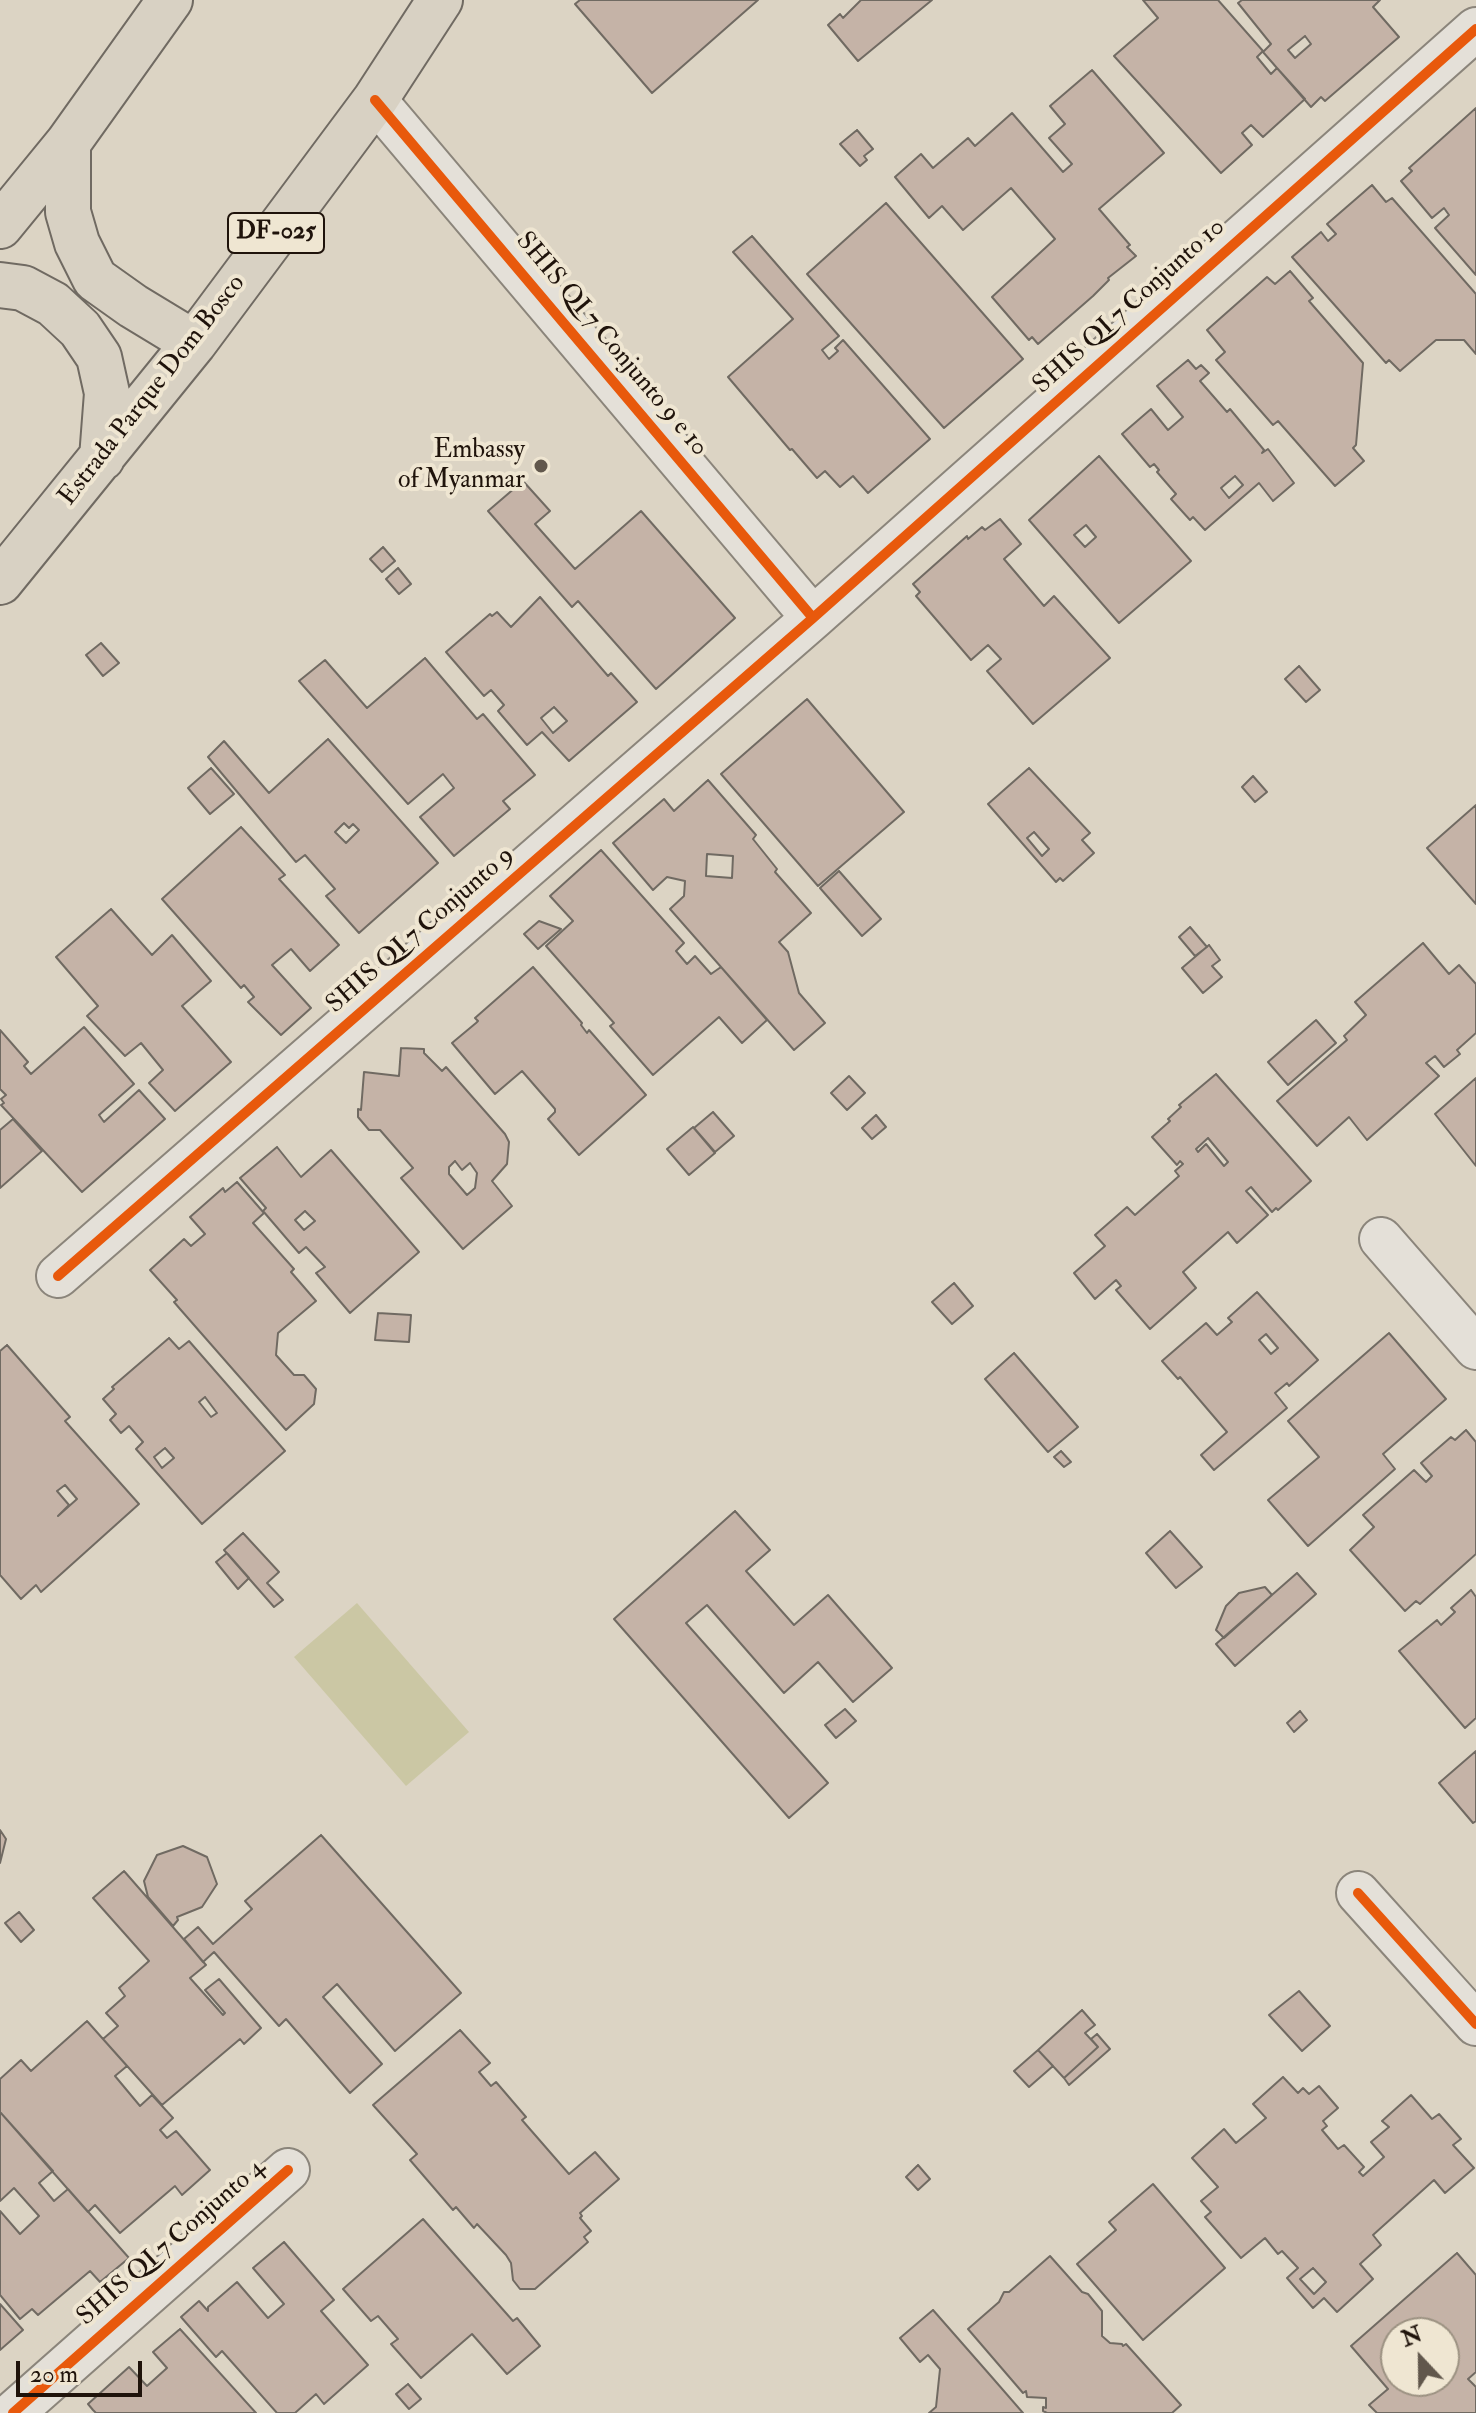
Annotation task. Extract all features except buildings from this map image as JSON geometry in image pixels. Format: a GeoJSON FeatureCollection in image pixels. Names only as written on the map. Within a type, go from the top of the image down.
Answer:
{"type":"FeatureCollection","features":[{"type":"Feature","properties":{"kind":"main road"},"geometry":{"type":"LineString","coordinates":[[0,226],[68,143],[170,0]]}},
{"type":"Feature","properties":{"kind":"main road","name":"Estrada Parque Dom Bosco"},"geometry":{"type":"LineString","coordinates":[[0,582],[194,343],[375,100],[440,0]]}},
{"type":"Feature","properties":{"kind":"main road"},"geometry":{"type":"LineString","coordinates":[[68,143],[68,212],[77,243],[95,279],[194,343]]}},
{"type":"Feature","properties":{"kind":"main road"},"geometry":{"type":"LineString","coordinates":[[0,285],[23,288],[53,304],[80,329],[99,357],[107,393],[102,458]]}},
{"type":"Feature","properties":{"kind":"street","name":"SHIS QI 7 Conjunto 10"},"geometry":{"type":"LineString","coordinates":[[813,618],[1476,29]]}},
{"type":"Feature","properties":{"kind":"street","name":"SHIS QI 7 Conjunto 9 e 10"},"geometry":{"type":"LineString","coordinates":[[375,100],[813,618]]}},
{"type":"Feature","properties":{"kind":"street","name":"SHIS QI 7 Conjunto 9"},"geometry":{"type":"LineString","coordinates":[[58,1276],[813,618]]}},
{"type":"Feature","properties":{"kind":"street"},"geometry":{"type":"LineString","coordinates":[[1381,1239],[1476,1348]]}},
{"type":"Feature","properties":{"kind":"street"},"geometry":{"type":"LineString","coordinates":[[1358,1893],[1476,2024]]}},
{"type":"Feature","properties":{"kind":"street","name":"SHIS QI 7 Conjunto 4"},"geometry":{"type":"LineString","coordinates":[[13,2413],[288,2170]]}},
{"type":"Feature","properties":{"kind":"shaded area"},"geometry":{"type":"Polygon","coordinates":[[[357,1603],[469,1732],[406,1786],[294,1657],[357,1603]]]}},
{"type":"Feature","properties":{"kind":"cycle path"},"geometry":{"type":"LineString","coordinates":[[58,1276],[813,618],[1476,29]]}},
{"type":"Feature","properties":{"kind":"cycle path"},"geometry":{"type":"LineString","coordinates":[[375,100],[813,618]]}},
{"type":"Feature","properties":{"kind":"cycle path"},"geometry":{"type":"LineString","coordinates":[[1358,1893],[1476,2024]]}},
{"type":"Feature","properties":{"kind":"cycle path"},"geometry":{"type":"LineString","coordinates":[[13,2413],[288,2170]]}},
{"type":"Feature","properties":{"kind":"place","name":"Embassy of Myanmar"},"geometry":{"type":"Point","coordinates":[541,466]}}]}
